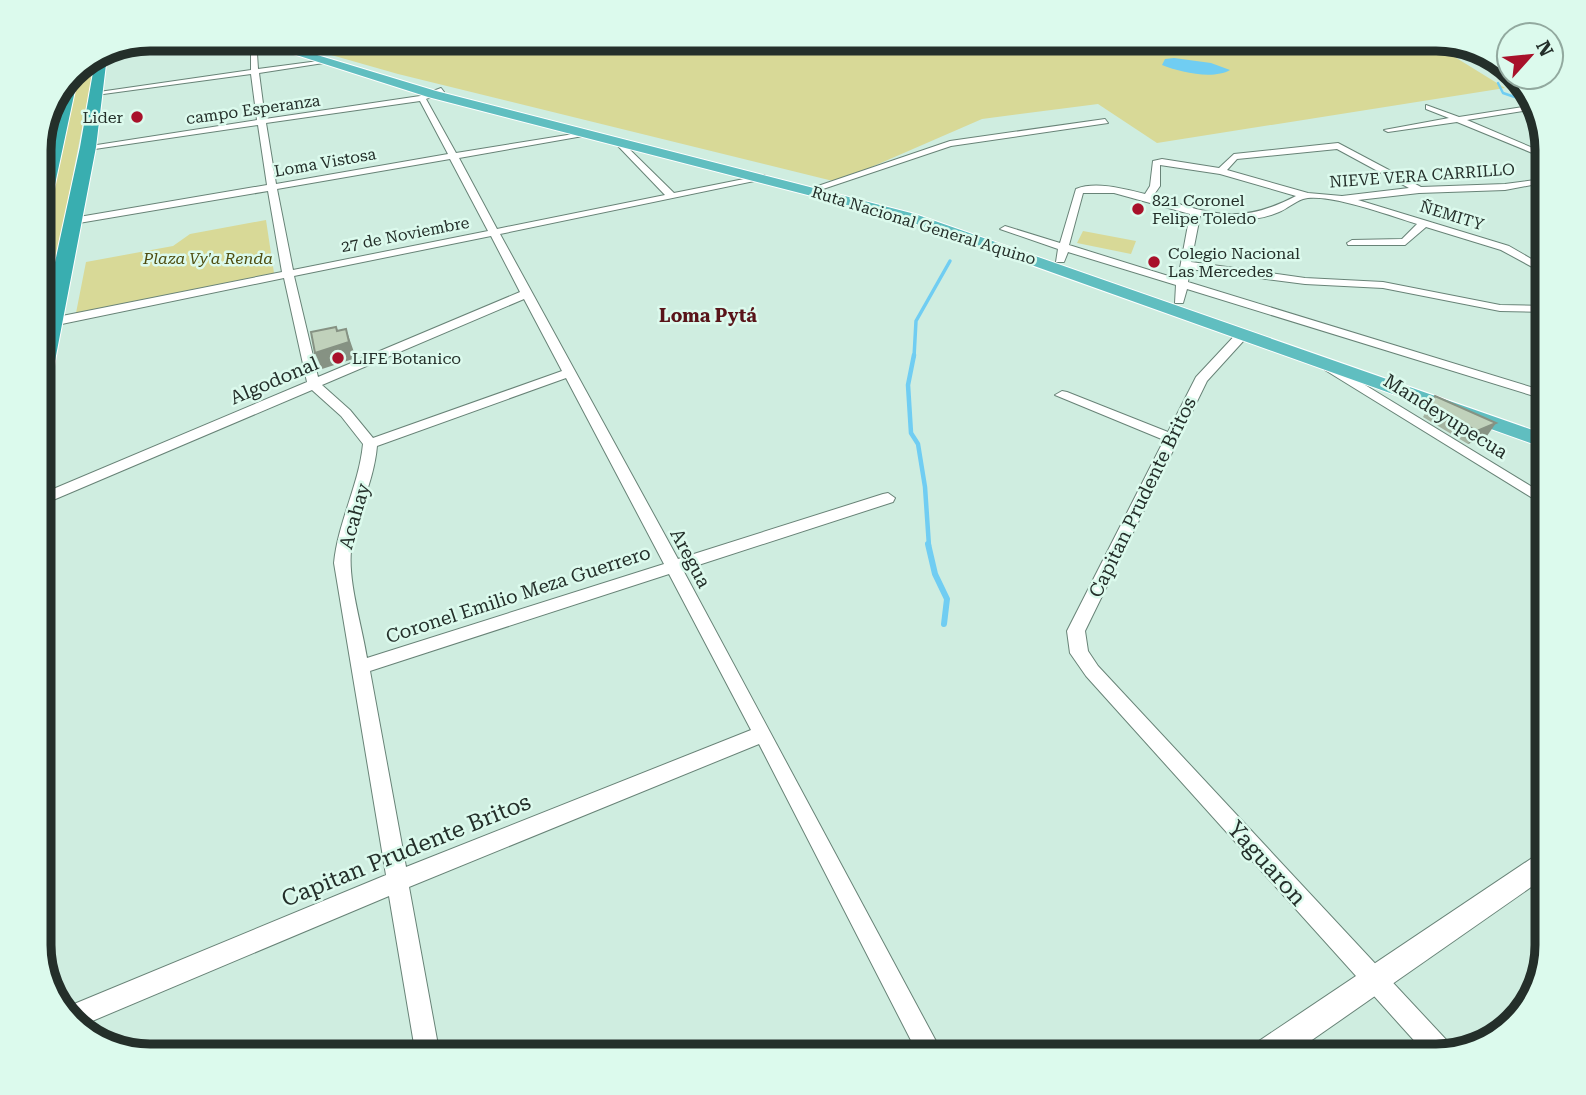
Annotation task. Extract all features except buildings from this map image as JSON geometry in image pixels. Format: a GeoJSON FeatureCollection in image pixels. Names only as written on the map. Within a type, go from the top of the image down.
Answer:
{"type":"FeatureCollection","features":[{"type":"Feature","properties":{"kind":"highway","name":"Ruta Nacional General Aquino"},"geometry":{"type":"LineString","coordinates":[[292,51],[432,94],[621,144],[764,178],[951,230],[1535,437]]}},
{"type":"Feature","properties":{"kind":"highway","name":"Ruta Nacional General Aquino"},"geometry":{"type":"LineString","coordinates":[[294,51],[432,94],[820,187],[1062,254],[1179,301],[1535,425]]}},
{"type":"Feature","properties":{"kind":"highway"},"geometry":{"type":"LineString","coordinates":[[51,326],[88,147],[101,64]]}},
{"type":"Feature","properties":{"kind":"highway"},"geometry":{"type":"LineString","coordinates":[[51,168],[69,93]]}},
{"type":"Feature","properties":{"kind":"street"},"geometry":{"type":"LineString","coordinates":[[251,51],[272,187],[314,384],[344,410],[370,444],[570,372]]}},
{"type":"Feature","properties":{"kind":"street"},"geometry":{"type":"LineString","coordinates":[[96,93],[326,62]]}},
{"type":"Feature","properties":{"kind":"street","name":"campo Esperanza"},"geometry":{"type":"LineString","coordinates":[[88,147],[432,94]]}},
{"type":"Feature","properties":{"kind":"street","name":"Aregua"},"geometry":{"type":"LineString","coordinates":[[432,94],[454,156],[491,232],[570,372],[671,566],[764,734],[926,1044]]}},
{"type":"Feature","properties":{"kind":"street"},"geometry":{"type":"LineString","coordinates":[[1429,107],[1535,152]]}},
{"type":"Feature","properties":{"kind":"street"},"geometry":{"type":"LineString","coordinates":[[1388,130],[1526,109]]}},
{"type":"Feature","properties":{"kind":"street"},"geometry":{"type":"LineString","coordinates":[[820,187],[950,144],[1104,121]]}},
{"type":"Feature","properties":{"kind":"street","name":"Loma Vistosa"},"geometry":{"type":"LineString","coordinates":[[73,221],[583,134]]}},
{"type":"Feature","properties":{"kind":"street"},"geometry":{"type":"LineString","coordinates":[[621,144],[671,196]]}},
{"type":"Feature","properties":{"kind":"street"},"geometry":{"type":"LineString","coordinates":[[1221,171],[1234,157],[1338,146],[1419,190]]}},
{"type":"Feature","properties":{"kind":"street","name":"NIEVE VERA CARRILLO"},"geometry":{"type":"LineString","coordinates":[[1148,196],[1155,186],[1156,163],[1184,164],[1221,171],[1304,195],[1342,199],[1419,190],[1505,187],[1535,183]]}},
{"type":"Feature","properties":{"kind":"street","name":"27 de Noviembre"},"geometry":{"type":"LineString","coordinates":[[52,321],[764,178]]}},
{"type":"Feature","properties":{"kind":"street"},"geometry":{"type":"LineString","coordinates":[[1062,254],[1079,191],[1093,188],[1148,196],[1195,214],[1262,217],[1280,211],[1304,195]]}},
{"type":"Feature","properties":{"kind":"street","name":"ÑEMITY"},"geometry":{"type":"LineString","coordinates":[[1342,199],[1505,248],[1535,265]]}},
{"type":"Feature","properties":{"kind":"street"},"geometry":{"type":"LineString","coordinates":[[1179,301],[1188,265],[1195,214]]}},
{"type":"Feature","properties":{"kind":"street"},"geometry":{"type":"LineString","coordinates":[[1352,243],[1405,242],[1424,223]]}},
{"type":"Feature","properties":{"kind":"street"},"geometry":{"type":"LineString","coordinates":[[1005,229],[1062,254],[1184,283],[1535,392]]}},
{"type":"Feature","properties":{"kind":"street"},"geometry":{"type":"LineString","coordinates":[[1188,265],[1305,281],[1383,285],[1500,308],[1535,309]]}},
{"type":"Feature","properties":{"kind":"street","name":"Algodonal"},"geometry":{"type":"LineString","coordinates":[[51,496],[525,294]]}},
{"type":"Feature","properties":{"kind":"street","name":"Capitan Prudente Britos"},"geometry":{"type":"LineString","coordinates":[[1092,671],[1079,653],[1076,631],[1201,380],[1244,334]]}},
{"type":"Feature","properties":{"kind":"street","name":"Mandeyupecua"},"geometry":{"type":"LineString","coordinates":[[1324,364],[1535,494]]}},
{"type":"Feature","properties":{"kind":"street"},"geometry":{"type":"LineString","coordinates":[[1062,395],[1171,438]]}},
{"type":"Feature","properties":{"kind":"street","name":"Acahay"},"geometry":{"type":"LineString","coordinates":[[370,444],[368,472],[343,543],[342,563],[426,1044]]}},
{"type":"Feature","properties":{"kind":"street","name":"Coronel Emilio Meza Guerrero"},"geometry":{"type":"LineString","coordinates":[[361,667],[888,498]]}},
{"type":"Feature","properties":{"kind":"street","name":"Yaguaron"},"geometry":{"type":"LineString","coordinates":[[1092,671],[1433,1044]]}},
{"type":"Feature","properties":{"kind":"street","name":"Capitan Prudente Britos"},"geometry":{"type":"LineString","coordinates":[[79,1014],[398,881],[764,734]]}},
{"type":"Feature","properties":{"kind":"street"},"geometry":{"type":"LineString","coordinates":[[1281,1044],[1535,870]]}},
{"type":"Feature","properties":{"kind":"green space"},"geometry":{"type":"Polygon","coordinates":[[[317,51],[1436,51],[1447,52],[1495,82],[1495,90],[1157,143],[1098,104],[982,119],[837,182],[398,74],[317,51]]]}},
{"type":"Feature","properties":{"kind":"green space"},"geometry":{"type":"Polygon","coordinates":[[[93,69],[51,288],[51,188],[76,84],[93,69]]]}},
{"type":"Feature","properties":{"kind":"green space","name":"Plaza Vy'a Renda"},"geometry":{"type":"Polygon","coordinates":[[[266,220],[274,273],[76,313],[86,262],[173,246],[190,234],[266,220]]]}},
{"type":"Feature","properties":{"kind":"green space"},"geometry":{"type":"Polygon","coordinates":[[[1083,231],[1136,241],[1131,254],[1077,243],[1083,231]]]}},
{"type":"Feature","properties":{"kind":"water"},"geometry":{"type":"Polygon","coordinates":[[[1165,59],[1211,63],[1230,70],[1205,75],[1162,65],[1165,59]]]}},
{"type":"Feature","properties":{"kind":"waterway"},"geometry":{"type":"LineString","coordinates":[[1502,91],[1522,99]]}},
{"type":"Feature","properties":{"kind":"waterway"},"geometry":{"type":"LineString","coordinates":[[914,357],[916,321],[950,261]]}},
{"type":"Feature","properties":{"kind":"waterway"},"geometry":{"type":"LineString","coordinates":[[914,355],[908,385],[911,433],[918,444],[925,487],[929,546]]}},
{"type":"Feature","properties":{"kind":"waterway"},"geometry":{"type":"LineString","coordinates":[[928,544],[935,574],[947,599],[944,624]]}},
{"type":"Feature","properties":{"kind":"place","name":"Lider"},"geometry":{"type":"Point","coordinates":[137,117]}},
{"type":"Feature","properties":{"kind":"place","name":"821 Coronel Felipe Toledo"},"geometry":{"type":"Point","coordinates":[1138,209]}},
{"type":"Feature","properties":{"kind":"place","name":"Colegio Nacional Las Mercedes"},"geometry":{"type":"Point","coordinates":[1154,262]}},
{"type":"Feature","properties":{"kind":"place","name":"LIFE Botanico"},"geometry":{"type":"Point","coordinates":[338,358]}},
{"type":"Feature","properties":{"kind":"district","name":"Loma Pytá"},"geometry":{"type":"Point","coordinates":[708,316]}}]}
